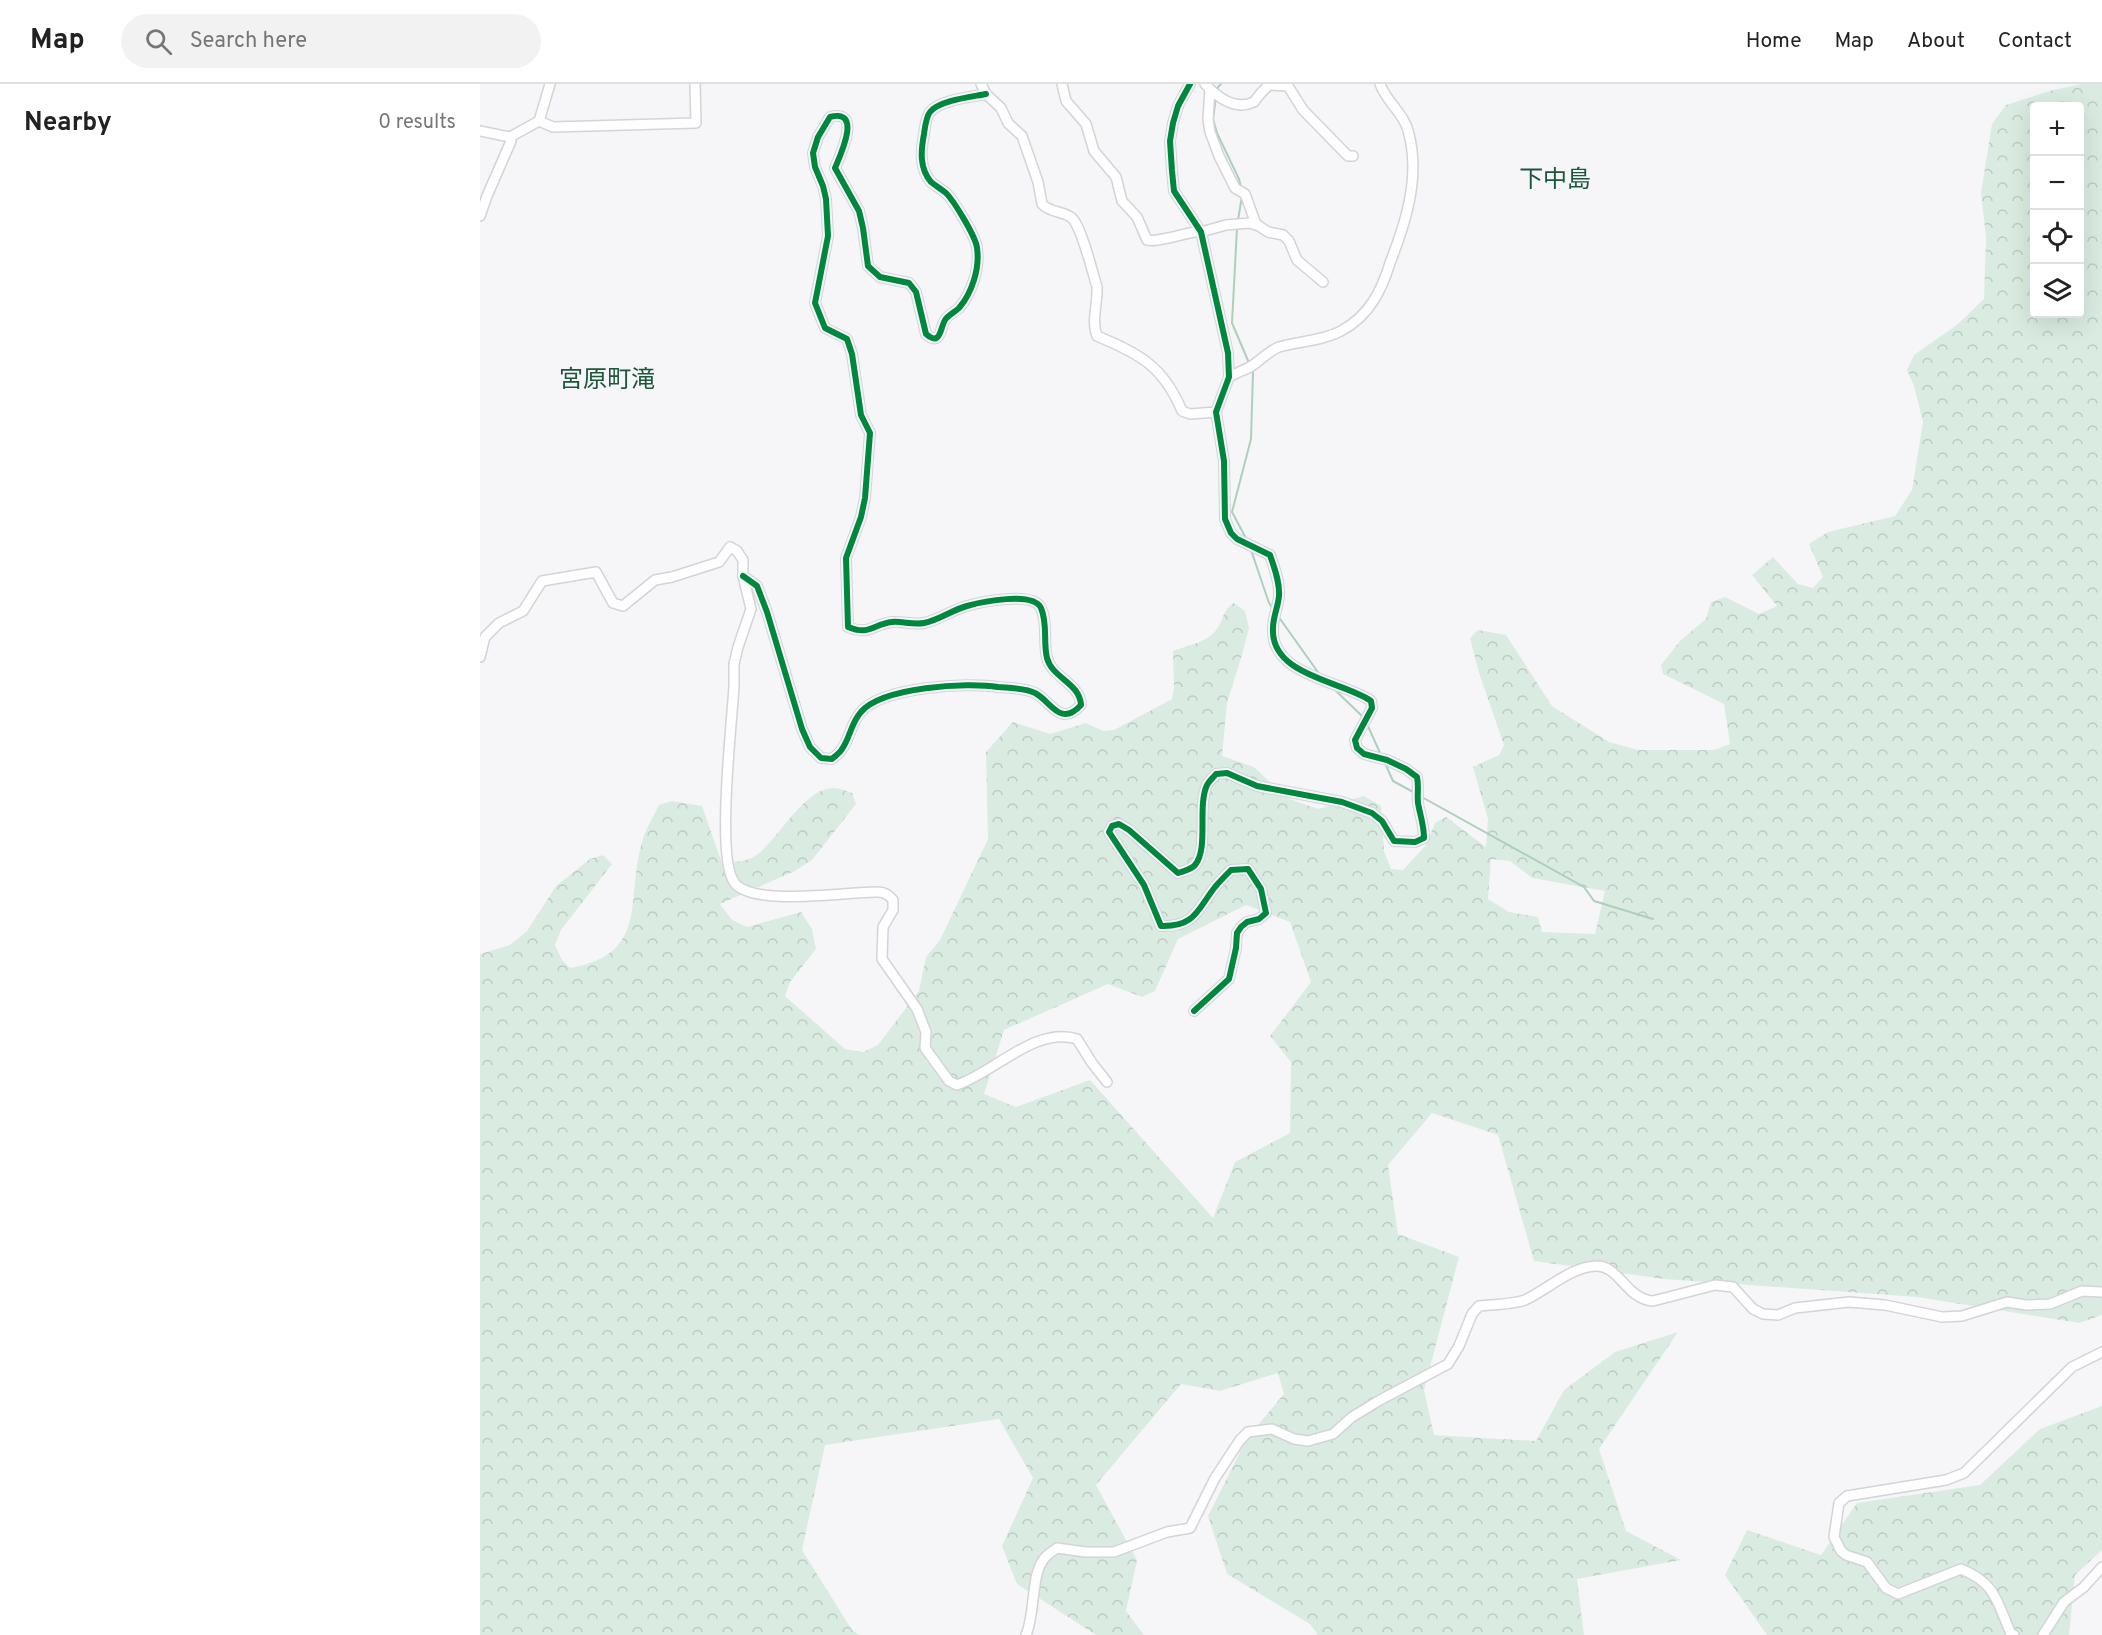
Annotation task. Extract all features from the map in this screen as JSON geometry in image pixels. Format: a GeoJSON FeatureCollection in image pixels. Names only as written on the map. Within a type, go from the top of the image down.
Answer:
{"type":"FeatureCollection","features":[{"type":"Feature","properties":{"kind":"street"},"geometry":{"type":"LineString","coordinates":[[480,131],[510,137],[539,121],[550,84]]}},
{"type":"Feature","properties":{"kind":"street"},"geometry":{"type":"LineString","coordinates":[[539,121],[553,127],[696,123],[695,84]]}},
{"type":"Feature","properties":{"kind":"street"},"geometry":{"type":"LineString","coordinates":[[981,84],[1011,126],[1022,135],[1038,182],[1042,204],[1052,212],[1068,216],[1076,225],[1097,287],[1094,328],[1097,336],[1146,359],[1175,394],[1182,411],[1190,414],[1216,412]]}},
{"type":"Feature","properties":{"kind":"street"},"geometry":{"type":"LineString","coordinates":[[1190,84],[1178,106],[1173,123],[1170,141],[1172,171],[1174,191],[1201,231],[1228,353],[1229,377],[1216,412],[1224,461],[1225,519],[1231,533],[1237,539],[1270,555],[1276,571],[1280,594],[1272,629],[1278,649],[1289,663],[1303,671],[1371,701],[1372,708],[1355,740],[1357,748],[1364,754],[1406,769],[1417,777],[1418,802],[1424,827],[1424,838],[1415,842],[1394,842],[1382,821],[1372,813],[1342,802],[1257,786],[1227,773],[1216,774],[1207,785],[1201,828],[1202,849],[1195,865],[1188,870],[1178,873],[1129,830],[1119,824],[1112,826],[1109,832],[1144,885],[1161,926],[1184,924],[1193,918],[1215,886],[1231,870],[1248,869],[1261,889],[1266,913],[1259,919],[1247,922],[1240,927],[1228,979],[1194,1011]]}},
{"type":"Feature","properties":{"kind":"street"},"geometry":{"type":"LineString","coordinates":[[1229,377],[1251,367],[1273,350],[1289,344],[1323,338],[1340,331],[1363,314],[1377,295],[1402,232],[1409,207],[1412,153],[1407,126],[1380,84]]}},
{"type":"Feature","properties":{"kind":"street"},"geometry":{"type":"LineString","coordinates":[[1065,85],[1065,99],[1086,124],[1094,151],[1115,175],[1122,201],[1137,217],[1146,239],[1152,242],[1230,224],[1256,224],[1268,232],[1285,236],[1297,260],[1323,282]]}},
{"type":"Feature","properties":{"kind":"street"},"geometry":{"type":"LineString","coordinates":[[1207,86],[1226,102],[1245,106],[1256,101],[1269,85],[1288,86],[1301,106],[1340,149],[1348,156],[1353,156]]}},
{"type":"Feature","properties":{"kind":"street"},"geometry":{"type":"LineString","coordinates":[[1207,86],[1210,132],[1235,188],[1246,195],[1256,224]]}},
{"type":"Feature","properties":{"kind":"street"},"geometry":{"type":"LineString","coordinates":[[743,576],[758,586],[802,729],[810,747],[821,758],[832,759],[842,749],[859,714],[868,705],[922,688],[984,685],[1035,693],[1056,711],[1064,714],[1076,710],[1081,705],[1077,691],[1051,666],[1047,658],[1046,630],[1041,607],[1036,603],[1021,598],[1003,600],[966,607],[922,624],[891,622],[867,631],[858,631],[848,627],[846,558],[861,517],[865,498],[870,434],[861,415],[852,354],[847,339],[825,328],[815,303],[828,236],[826,199],[814,167],[813,153],[818,137],[830,117],[844,118],[847,122],[846,140],[835,168],[859,211],[868,266],[880,277],[909,283],[916,292],[926,334],[934,338],[939,335],[945,320],[958,309],[964,299],[977,272],[978,253],[973,235],[948,196],[932,183],[925,171],[921,156],[927,116],[940,105],[986,94]]}},
{"type":"Feature","properties":{"kind":"street"},"geometry":{"type":"LineString","coordinates":[[480,214],[511,141],[510,137]]}},
{"type":"Feature","properties":{"kind":"street"},"geometry":{"type":"LineString","coordinates":[[480,657],[485,637],[499,623],[523,611],[542,581],[596,572],[613,603],[622,606],[655,580],[719,562],[730,547],[737,551],[743,560],[743,576],[751,609],[734,664],[726,805],[728,867],[734,884],[743,889],[774,896],[825,896],[879,892],[888,895],[893,900],[893,910],[884,927],[882,959],[917,1009],[926,1032],[925,1048],[949,1081],[957,1084],[973,1079],[1030,1044],[1057,1036],[1077,1039],[1107,1082]]}},
{"type":"Feature","properties":{"kind":"street"},"geometry":{"type":"LineString","coordinates":[[1026,1635],[1039,1568],[1043,1559],[1057,1548],[1084,1552],[1114,1552],[1167,1532],[1190,1528],[1215,1478],[1239,1440],[1248,1432],[1272,1429],[1294,1439],[1308,1441],[1333,1434],[1352,1417],[1448,1365],[1459,1346],[1472,1314],[1479,1306],[1523,1301],[1575,1271],[1596,1266],[1608,1269],[1624,1283],[1630,1293],[1646,1301],[1715,1285],[1733,1287],[1753,1309],[1763,1314],[1778,1315],[1795,1308],[1849,1302],[1885,1305],[1942,1317],[1962,1316],[2007,1302],[2026,1305],[2050,1304],[2082,1291],[2102,1292]]}},
{"type":"Feature","properties":{"kind":"street"},"geometry":{"type":"LineString","coordinates":[[2014,1635],[2011,1634],[1992,1591],[1984,1580],[1961,1569],[1898,1594],[1886,1588],[1867,1562],[1841,1551],[1834,1537],[1839,1503],[1847,1496],[1946,1480],[1964,1473],[2072,1367],[2102,1352]]}},
{"type":"Feature","properties":{"kind":"street"},"geometry":{"type":"LineString","coordinates":[[2043,1635],[2064,1602],[2084,1587],[2102,1568]]}},
{"type":"Feature","properties":{"kind":"green space"},"geometry":{"type":"Polygon","coordinates":[[[2081,84],[2102,84],[2102,1315],[2079,1323],[1917,1297],[1664,1279],[1534,1261],[1498,1135],[1432,1113],[1388,1165],[1398,1234],[1459,1257],[1424,1390],[1434,1435],[1536,1441],[1564,1390],[1615,1352],[1678,1332],[1599,1449],[1626,1531],[1681,1560],[1577,1579],[1584,1635],[1318,1635],[1310,1624],[1227,1574],[1208,1516],[1247,1438],[1284,1394],[1278,1373],[1220,1391],[1181,1384],[1096,1485],[1137,1560],[1126,1611],[1144,1635],[1096,1635],[1017,1584],[1002,1546],[1033,1478],[999,1419],[825,1445],[802,1550],[852,1630],[859,1635],[480,1635],[480,954],[510,945],[527,931],[556,886],[590,859],[603,855],[612,864],[561,930],[555,945],[562,960],[570,968],[595,961],[613,951],[623,938],[630,922],[642,842],[659,805],[672,801],[702,806],[722,863],[754,857],[813,796],[823,790],[840,789],[852,793],[856,804],[812,860],[795,871],[720,904],[732,920],[747,927],[801,912],[812,929],[816,949],[790,982],[785,996],[845,1049],[863,1052],[878,1045],[919,991],[926,957],[940,940],[988,839],[986,752],[1013,722],[1050,734],[1086,723],[1103,731],[1114,730],[1172,699],[1173,651],[1202,641],[1212,634],[1219,626],[1227,609],[1234,603],[1245,611],[1249,628],[1227,703],[1222,756],[1254,767],[1287,798],[1318,809],[1364,796],[1381,806],[1384,851],[1391,869],[1403,870],[1426,845],[1435,823],[1446,817],[1486,847],[1488,819],[1473,767],[1499,755],[1504,745],[1479,673],[1470,638],[1478,630],[1506,635],[1552,706],[1609,742],[1638,750],[1714,750],[1730,744],[1724,704],[1663,674],[1661,665],[1680,641],[1706,619],[1711,602],[1725,597],[1759,614],[1777,606],[1752,575],[1773,557],[1798,584],[1813,588],[1823,577],[1809,544],[1828,532],[1895,516],[1912,490],[1923,422],[1914,386],[1907,370],[1914,355],[1958,324],[1984,299],[1986,237],[1981,193],[1992,124],[2006,105],[2053,90],[2081,84]],[[1491,859],[1488,899],[1509,912],[1538,917],[1542,932],[1595,934],[1605,891],[1532,878],[1510,861],[1491,859]],[[1246,905],[1178,939],[1155,991],[1142,997],[1108,984],[1004,1030],[984,1094],[1016,1107],[1090,1080],[1213,1218],[1235,1162],[1290,1133],[1291,1062],[1270,1036],[1311,982],[1290,922],[1246,905]]]}},
{"type":"Feature","properties":{"kind":"green space"},"geometry":{"type":"Polygon","coordinates":[[[2102,1406],[2102,1550],[2075,1575],[2069,1635],[1767,1635],[1725,1575],[1747,1530],[1821,1555],[1857,1503],[1980,1485],[2040,1429],[2102,1406]]]}},
{"type":"Feature","properties":{"kind":"waterway"},"geometry":{"type":"LineString","coordinates":[[1217,91],[1221,84]]}},
{"type":"Feature","properties":{"kind":"waterway"},"geometry":{"type":"LineString","coordinates":[[1216,97],[1213,119],[1241,187]]}},
{"type":"Feature","properties":{"kind":"waterway"},"geometry":{"type":"LineString","coordinates":[[1238,220],[1242,196]]}},
{"type":"Feature","properties":{"kind":"waterway"},"geometry":{"type":"LineString","coordinates":[[1237,228],[1232,323],[1249,363]]}},
{"type":"Feature","properties":{"kind":"waterway"},"geometry":{"type":"LineString","coordinates":[[1248,542],[1232,512],[1251,439],[1253,372],[1251,368]]}},
{"type":"Feature","properties":{"kind":"waterway"},"geometry":{"type":"LineString","coordinates":[[1251,550],[1273,609]]}},
{"type":"Feature","properties":{"kind":"waterway"},"geometry":{"type":"LineString","coordinates":[[1278,616],[1320,675]]}},
{"type":"Feature","properties":{"kind":"waterway"},"geometry":{"type":"LineString","coordinates":[[1333,688],[1363,717]]}},
{"type":"Feature","properties":{"kind":"waterway"},"geometry":{"type":"LineString","coordinates":[[1367,724],[1381,755]]}},
{"type":"Feature","properties":{"kind":"waterway"},"geometry":{"type":"LineString","coordinates":[[1385,763],[1393,781],[1415,793]]}},
{"type":"Feature","properties":{"kind":"waterway"},"geometry":{"type":"LineString","coordinates":[[1420,796],[1584,887],[1594,901],[1653,919]]}},
{"type":"Feature","properties":{"kind":"cycle path"},"geometry":{"type":"LineString","coordinates":[[1190,84],[1178,106],[1173,123],[1170,141],[1172,171],[1174,191],[1201,232],[1228,353],[1229,377],[1216,412],[1224,461],[1225,519],[1231,533],[1237,539],[1270,555],[1279,591],[1273,628],[1275,644],[1283,657],[1310,675],[1371,701],[1372,708],[1355,740],[1357,748],[1364,754],[1387,760],[1406,769],[1417,777],[1418,803],[1424,838],[1415,842],[1394,841],[1382,821],[1372,813],[1342,802],[1257,786],[1227,773],[1216,774],[1207,785],[1204,794],[1199,858],[1189,869],[1178,873],[1129,830],[1119,824],[1112,826],[1109,832],[1144,885],[1161,926],[1181,924],[1194,916],[1215,887],[1231,870],[1248,869],[1261,889],[1266,913],[1259,919],[1247,922],[1241,927],[1237,933],[1229,979],[1194,1011]]}},
{"type":"Feature","properties":{"kind":"cycle path"},"geometry":{"type":"LineString","coordinates":[[743,576],[757,586],[802,729],[810,747],[821,758],[832,759],[840,752],[861,712],[887,697],[905,692],[966,685],[1017,688],[1031,691],[1061,713],[1067,714],[1081,705],[1076,691],[1050,665],[1046,652],[1045,627],[1041,608],[1028,600],[1006,599],[974,604],[924,623],[892,622],[867,630],[848,627],[846,558],[861,517],[865,498],[870,433],[861,415],[852,354],[847,339],[825,328],[815,303],[828,236],[826,199],[815,167],[813,153],[818,137],[830,117],[840,116],[845,119],[847,135],[835,168],[859,211],[868,266],[880,277],[909,283],[916,292],[926,334],[935,338],[939,335],[946,318],[959,308],[968,295],[974,280],[978,256],[976,243],[959,211],[946,193],[931,182],[924,171],[922,153],[926,122],[930,112],[941,105],[986,94]]}},
{"type":"Feature","properties":{"kind":"district","name":"下中島"},"geometry":{"type":"Point","coordinates":[1555,179]}},
{"type":"Feature","properties":{"kind":"district","name":"宮原町滝"},"geometry":{"type":"Point","coordinates":[607,379]}}]}
